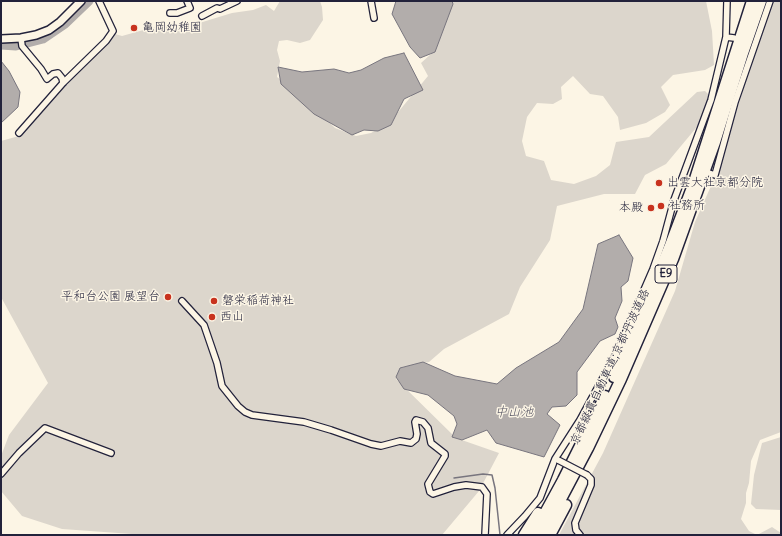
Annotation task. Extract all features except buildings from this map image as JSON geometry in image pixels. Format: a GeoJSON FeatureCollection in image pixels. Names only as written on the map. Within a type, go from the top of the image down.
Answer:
{"type":"FeatureCollection","features":[{"type":"Feature","properties":{"kind":"highway","name":"京都縦貫自動車道;京都丹波道路"},"geometry":{"type":"LineString","coordinates":[[533,535],[603,401],[639,322],[688,199],[752,1]]}},
{"type":"Feature","properties":{"kind":"highway","name":"京都縦貫自動車道;京都丹波道路"},"geometry":{"type":"LineString","coordinates":[[542,535],[582,460],[624,372],[673,259],[715,142],[743,53],[762,1]]}},
{"type":"Feature","properties":{"kind":"highway"},"geometry":{"type":"LineString","coordinates":[[524,535],[553,489],[603,401]]}},
{"type":"Feature","properties":{"kind":"highway"},"geometry":{"type":"LineString","coordinates":[[550,535],[569,498],[582,460]]}},
{"type":"Feature","properties":{"kind":"street"},"geometry":{"type":"LineString","coordinates":[[1,39],[21,38],[36,35],[49,30],[60,22],[81,1]]}},
{"type":"Feature","properties":{"kind":"street"},"geometry":{"type":"LineString","coordinates":[[19,133],[63,83],[106,41],[112,31],[99,1]]}},
{"type":"Feature","properties":{"kind":"street"},"geometry":{"type":"LineString","coordinates":[[170,13],[177,13],[190,8],[187,1]]}},
{"type":"Feature","properties":{"kind":"street"},"geometry":{"type":"LineString","coordinates":[[202,16],[217,8],[220,9],[237,1]]}},
{"type":"Feature","properties":{"kind":"street"},"geometry":{"type":"LineString","coordinates":[[371,1],[374,18]]}},
{"type":"Feature","properties":{"kind":"street"},"geometry":{"type":"LineString","coordinates":[[507,535],[540,498],[557,460],[617,352],[630,323],[663,241],[685,165],[698,137],[710,100],[726,37],[727,1]]}},
{"type":"Feature","properties":{"kind":"street"},"geometry":{"type":"LineString","coordinates":[[709,173],[715,175],[735,102],[753,45],[770,1]]}},
{"type":"Feature","properties":{"kind":"street"},"geometry":{"type":"LineString","coordinates":[[726,37],[734,38]]}},
{"type":"Feature","properties":{"kind":"street"},"geometry":{"type":"LineString","coordinates":[[21,38],[22,46],[41,69],[47,79],[58,73],[62,78],[63,83]]}},
{"type":"Feature","properties":{"kind":"street"},"geometry":{"type":"LineString","coordinates":[[685,165],[693,167]]}},
{"type":"Feature","properties":{"kind":"street"},"geometry":{"type":"LineString","coordinates":[[182,301],[204,325],[222,386],[238,406],[245,412],[252,415],[304,422],[381,446],[400,441],[411,443],[416,439],[417,434],[414,422],[416,420],[423,422],[428,428],[431,443],[445,454],[428,484],[430,492],[433,494],[454,486],[466,485],[482,487],[488,494],[485,535]]}},
{"type":"Feature","properties":{"kind":"street"},"geometry":{"type":"LineString","coordinates":[[1,474],[19,453],[45,428],[111,453]]}},
{"type":"Feature","properties":{"kind":"street"},"geometry":{"type":"LineString","coordinates":[[557,460],[591,479],[591,485],[575,523],[576,530],[580,535]]}},
{"type":"Feature","properties":{"kind":"shaded area"},"geometry":{"type":"Polygon","coordinates":[[[280,1],[320,1],[323,20],[310,40],[300,43],[287,40],[279,41],[277,50],[280,61],[277,77],[297,91],[335,128],[356,136],[371,133],[389,123],[428,76],[421,63],[431,54],[439,42],[440,30],[448,17],[446,1],[706,1],[712,31],[714,65],[705,70],[673,75],[661,87],[670,105],[665,112],[646,123],[620,130],[618,117],[603,96],[590,94],[573,76],[561,87],[562,99],[553,104],[537,103],[527,117],[522,141],[526,156],[544,161],[551,180],[574,184],[596,176],[610,165],[616,142],[649,137],[697,92],[705,91],[709,95],[701,122],[666,164],[645,175],[635,194],[604,194],[557,206],[550,240],[520,287],[509,314],[444,349],[429,362],[403,367],[396,379],[456,438],[499,453],[479,491],[442,535],[146,535],[62,529],[22,516],[1,491],[1,456],[9,435],[48,383],[1,297],[1,141],[19,136],[115,34],[122,36],[161,25],[183,28],[232,13],[253,10],[266,5],[274,11],[280,1]]]}},
{"type":"Feature","properties":{"kind":"shaded area"},"geometry":{"type":"Polygon","coordinates":[[[773,1],[781,1],[781,432],[760,440],[751,461],[746,503],[741,519],[749,531],[757,535],[559,535],[603,453],[675,291],[695,222],[719,168],[765,18],[773,1]]]}},
{"type":"Feature","properties":{"kind":"shaded area"},"geometry":{"type":"Polygon","coordinates":[[[781,437],[781,510],[756,509],[751,504],[754,475],[762,443],[781,437]]]}},
{"type":"Feature","properties":{"kind":"shaded area"},"geometry":{"type":"Polygon","coordinates":[[[772,527],[781,533],[781,535],[757,535],[772,527]]]}},
{"type":"Feature","properties":{"kind":"water"},"geometry":{"type":"Polygon","coordinates":[[[396,1],[452,1],[453,4],[435,52],[420,58],[410,47],[392,14],[396,1]]]}},
{"type":"Feature","properties":{"kind":"water"},"geometry":{"type":"Polygon","coordinates":[[[404,53],[423,90],[404,99],[391,125],[378,131],[364,130],[352,135],[314,114],[281,84],[278,67],[302,72],[334,69],[349,73],[361,70],[384,58],[404,53]]]}},
{"type":"Feature","properties":{"kind":"water"},"geometry":{"type":"Polygon","coordinates":[[[1,61],[9,71],[20,92],[18,107],[1,123],[1,61]]]}},
{"type":"Feature","properties":{"kind":"water","name":"中山池"},"geometry":{"type":"Polygon","coordinates":[[[619,235],[633,258],[628,281],[621,287],[622,301],[615,318],[618,327],[615,334],[600,341],[577,372],[577,395],[566,406],[552,407],[547,414],[560,425],[544,457],[496,443],[487,430],[462,440],[452,437],[457,424],[454,416],[428,395],[404,389],[396,377],[400,368],[423,362],[455,376],[497,384],[516,368],[559,342],[583,309],[598,244],[619,235]]]}},
{"type":"Feature","properties":{"kind":"waterway"},"geometry":{"type":"LineString","coordinates":[[1,45],[16,46],[43,39],[65,24],[89,1]]}},
{"type":"Feature","properties":{"kind":"waterway"},"geometry":{"type":"LineString","coordinates":[[454,478],[483,474],[492,475],[495,488],[500,535]]}},
{"type":"Feature","properties":{"kind":"place","name":"亀岡幼稚園"},"geometry":{"type":"Point","coordinates":[134,28]}},
{"type":"Feature","properties":{"kind":"place","name":"出雲大社京都分院"},"geometry":{"type":"Point","coordinates":[659,183]}},
{"type":"Feature","properties":{"kind":"place","name":"社務所"},"geometry":{"type":"Point","coordinates":[661,206]}},
{"type":"Feature","properties":{"kind":"place","name":"本殿"},"geometry":{"type":"Point","coordinates":[651,208]}},
{"type":"Feature","properties":{"kind":"place","name":"平和台公園 展望台"},"geometry":{"type":"Point","coordinates":[168,297]}},
{"type":"Feature","properties":{"kind":"place","name":"磐栄稲荷神社"},"geometry":{"type":"Point","coordinates":[214,301]}},
{"type":"Feature","properties":{"kind":"place","name":"西山"},"geometry":{"type":"Point","coordinates":[212,317]}}]}
